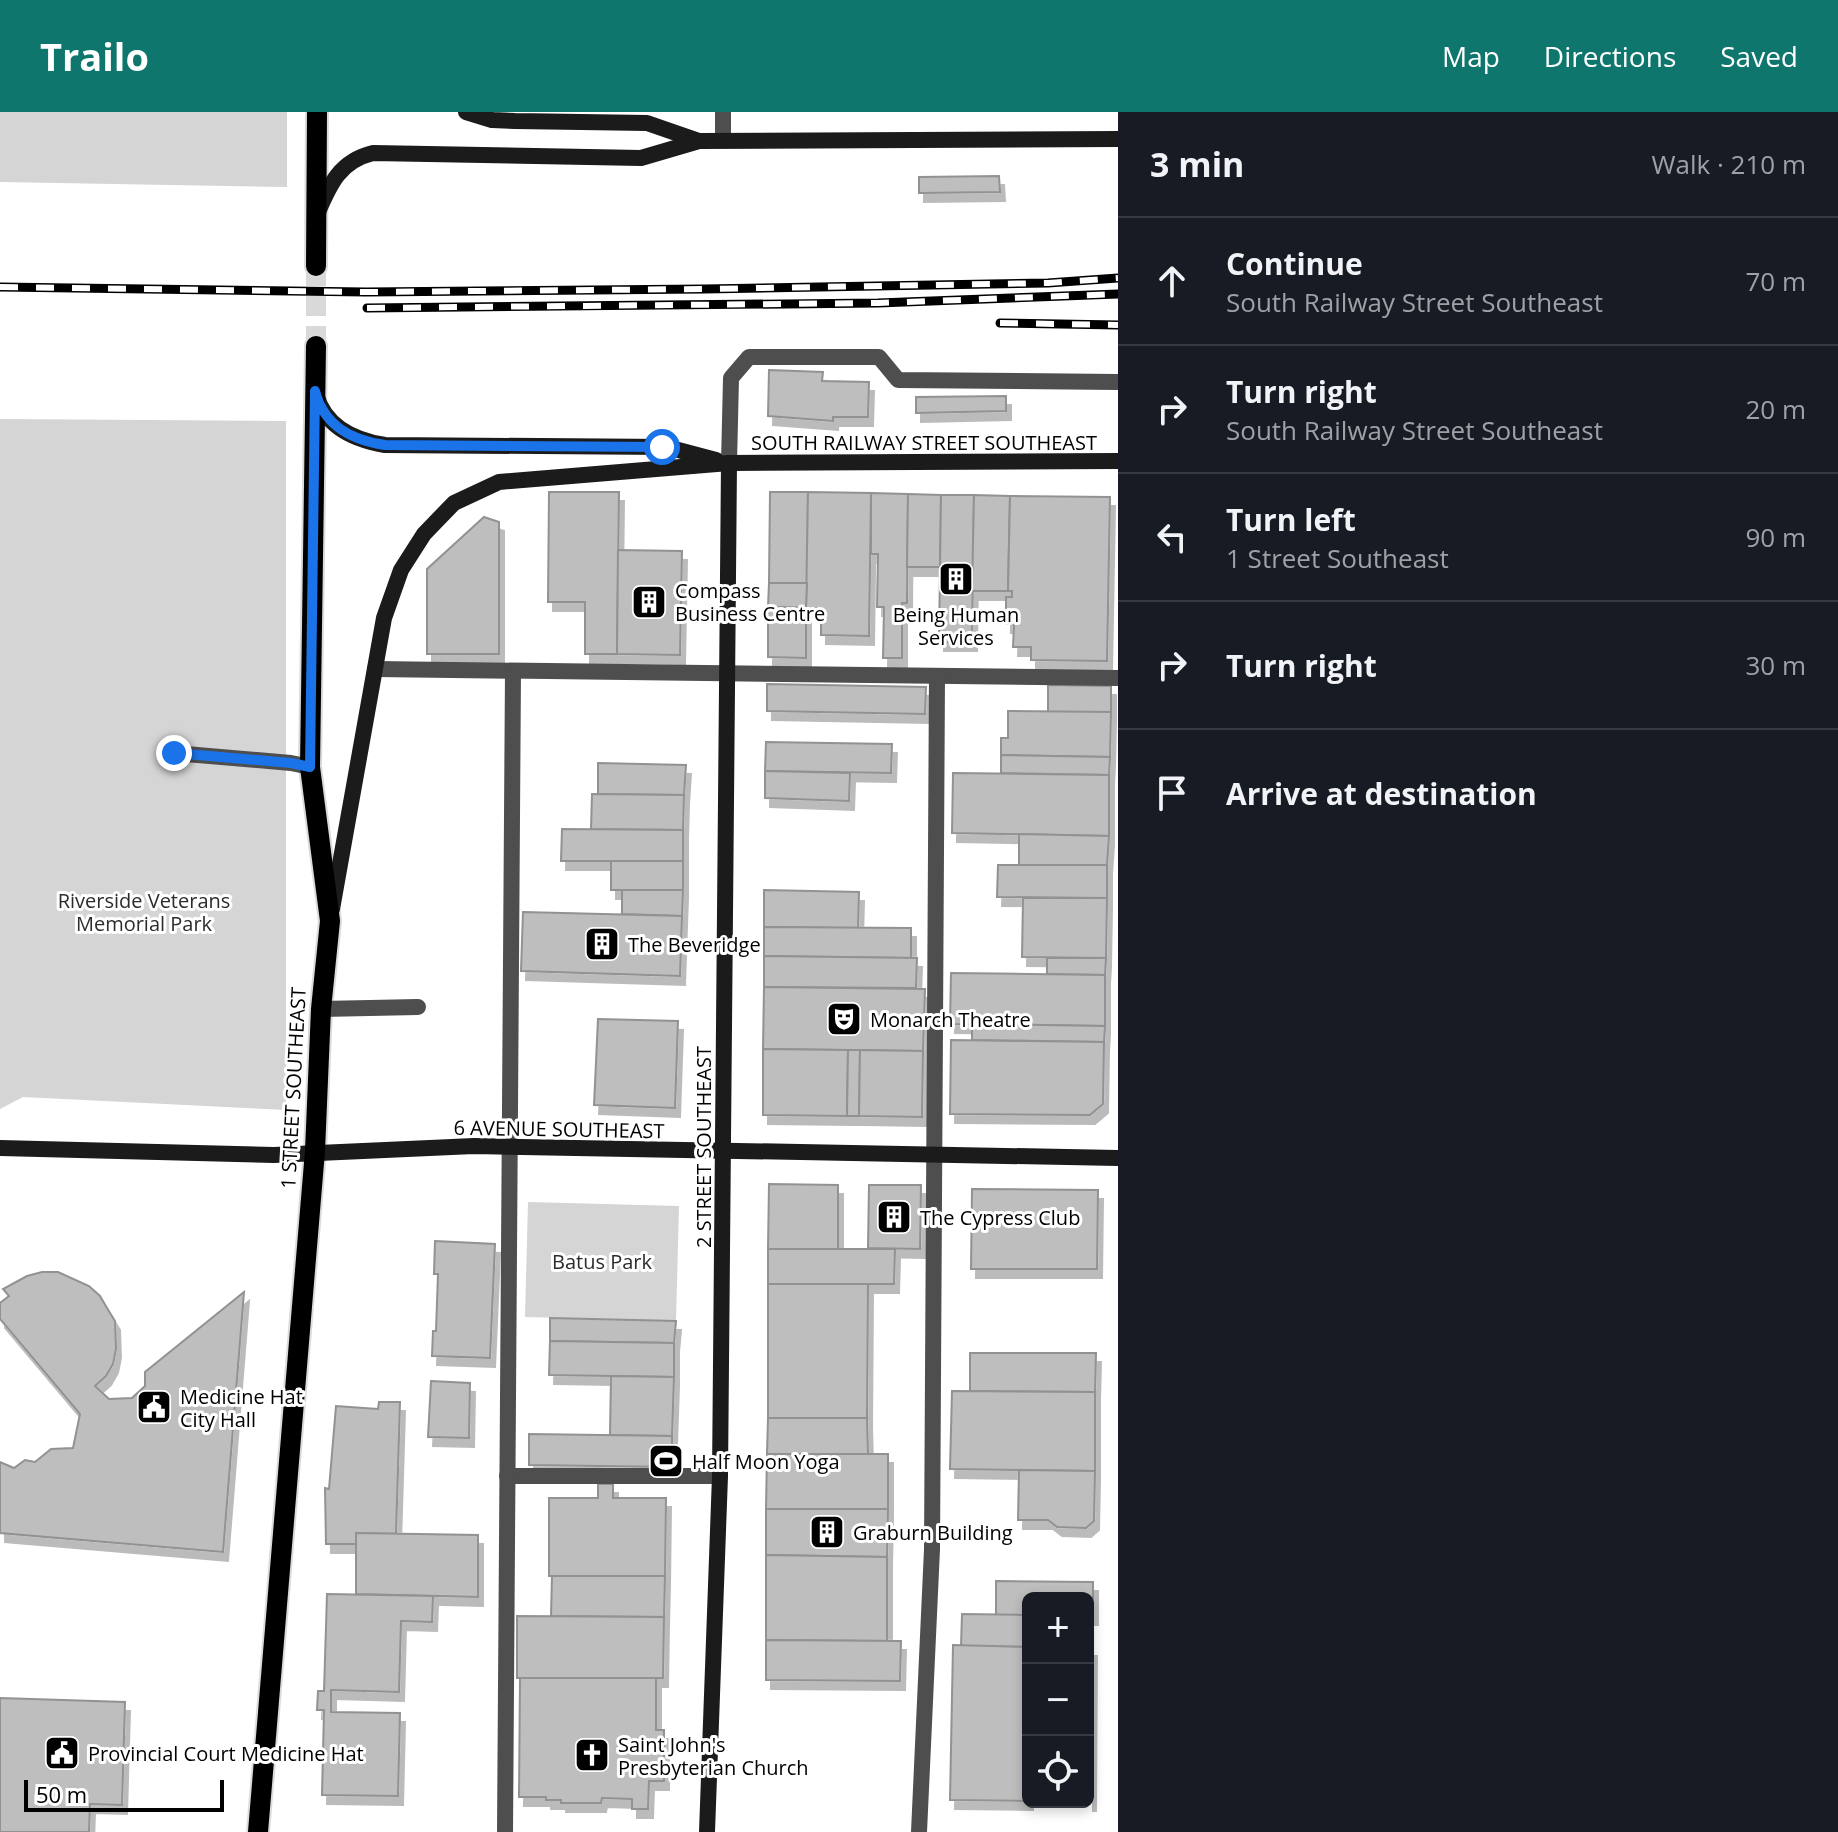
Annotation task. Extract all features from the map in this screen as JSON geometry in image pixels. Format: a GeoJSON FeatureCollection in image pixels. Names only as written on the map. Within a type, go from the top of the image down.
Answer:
{"type":"FeatureCollection","features":[{"type":"Feature","properties":{"kind":"main road"},"geometry":{"type":"LineString","coordinates":[[316,266],[317,112]]}},
{"type":"Feature","properties":{"kind":"main road","name":"1 STREET SOUTHEAST"},"geometry":{"type":"LineString","coordinates":[[258,1832],[315,1151],[321,1009],[330,921],[310,767],[316,346]]}},
{"type":"Feature","properties":{"kind":"street"},"geometry":{"type":"LineString","coordinates":[[466,112],[492,120],[647,123],[699,141]]}},
{"type":"Feature","properties":{"kind":"street"},"geometry":{"type":"LineString","coordinates":[[723,112],[723,140]]}},
{"type":"Feature","properties":{"kind":"street"},"geometry":{"type":"LineString","coordinates":[[317,214],[338,171],[373,153],[641,158],[699,141],[723,140],[1118,139]]}},
{"type":"Feature","properties":{"kind":"street"},"geometry":{"type":"LineString","coordinates":[[729,463],[731,378],[749,357],[879,357],[898,380],[1118,382]]}},
{"type":"Feature","properties":{"kind":"street","name":"SOUTH RAILWAY STREET SOUTHEAST"},"geometry":{"type":"LineString","coordinates":[[315,391],[325,414],[336,427],[365,442],[385,445],[667,447],[729,463]]}},
{"type":"Feature","properties":{"kind":"street","name":"SOUTH RAILWAY STREET SOUTHEAST"},"geometry":{"type":"LineString","coordinates":[[330,921],[384,618],[401,570],[424,534],[454,503],[499,482],[729,463],[1118,461]]}},
{"type":"Feature","properties":{"kind":"street","name":"2 STREET SOUTHEAST"},"geometry":{"type":"LineString","coordinates":[[707,1832],[720,1476],[729,463]]}},
{"type":"Feature","properties":{"kind":"street"},"geometry":{"type":"LineString","coordinates":[[375,669],[1118,678]]}},
{"type":"Feature","properties":{"kind":"street"},"geometry":{"type":"LineString","coordinates":[[505,1832],[513,671]]}},
{"type":"Feature","properties":{"kind":"street"},"geometry":{"type":"LineString","coordinates":[[919,1832],[932,1549],[937,676]]}},
{"type":"Feature","properties":{"kind":"street"},"geometry":{"type":"LineString","coordinates":[[174,753],[310,767]]}},
{"type":"Feature","properties":{"kind":"street"},"geometry":{"type":"LineString","coordinates":[[321,1009],[418,1007]]}},
{"type":"Feature","properties":{"kind":"street","name":"6 AVENUE SOUTHEAST"},"geometry":{"type":"LineString","coordinates":[[0,1148],[274,1155],[315,1151],[510,1147],[1118,1158]]}},
{"type":"Feature","properties":{"kind":"street"},"geometry":{"type":"LineString","coordinates":[[507,1476],[720,1476]]}},
{"type":"Feature","properties":{"kind":"green space"},"geometry":{"type":"Polygon","coordinates":[[[0,112],[287,112],[287,187],[0,182],[0,112]]]}},
{"type":"Feature","properties":{"kind":"green space","name":"Riverside Veterans Memorial Park"},"geometry":{"type":"Polygon","coordinates":[[[0,419],[286,421],[286,1110],[23,1097],[0,1109],[0,419]]]}},
{"type":"Feature","properties":{"kind":"green space","name":"Batus Park"},"geometry":{"type":"Polygon","coordinates":[[[528,1202],[679,1206],[676,1321],[525,1317],[528,1202]]]}},
{"type":"Feature","properties":{"kind":"building"},"geometry":{"type":"Polygon","coordinates":[[[999,176],[1000,192],[919,193],[919,177],[999,176]]]}},
{"type":"Feature","properties":{"kind":"building"},"geometry":{"type":"Polygon","coordinates":[[[769,370],[823,372],[822,381],[869,382],[868,417],[833,417],[833,421],[768,416],[769,370]]]}},
{"type":"Feature","properties":{"kind":"building"},"geometry":{"type":"Polygon","coordinates":[[[1006,396],[1006,411],[916,413],[916,397],[1006,396]]]}},
{"type":"Feature","properties":{"kind":"building"},"geometry":{"type":"Polygon","coordinates":[[[549,492],[619,492],[617,654],[585,654],[585,602],[548,602],[549,492]]]}},
{"type":"Feature","properties":{"kind":"building"},"geometry":{"type":"Polygon","coordinates":[[[770,492],[808,492],[807,583],[769,583],[770,492]]]}},
{"type":"Feature","properties":{"kind":"building"},"geometry":{"type":"Polygon","coordinates":[[[808,492],[871,493],[869,636],[821,635],[821,608],[806,608],[808,492]]]}},
{"type":"Feature","properties":{"kind":"building"},"geometry":{"type":"Polygon","coordinates":[[[871,493],[908,494],[907,603],[902,603],[902,658],[883,658],[884,607],[877,607],[878,554],[871,554],[871,493]]]}},
{"type":"Feature","properties":{"kind":"building"},"geometry":{"type":"Polygon","coordinates":[[[908,494],[941,495],[940,567],[907,567],[908,494]]]}},
{"type":"Feature","properties":{"kind":"building","name":"Being Human Services"},"geometry":{"type":"Polygon","coordinates":[[[941,495],[974,495],[972,642],[939,642],[941,495]]]}},
{"type":"Feature","properties":{"kind":"building"},"geometry":{"type":"Polygon","coordinates":[[[974,495],[1010,496],[1008,591],[972,591],[974,495]]]}},
{"type":"Feature","properties":{"kind":"building"},"geometry":{"type":"Polygon","coordinates":[[[1010,496],[1110,497],[1107,661],[1031,660],[1031,647],[1013,647],[1014,624],[1006,624],[1006,597],[1012,597],[1012,591],[1008,591],[1010,496]]]}},
{"type":"Feature","properties":{"kind":"building"},"geometry":{"type":"Polygon","coordinates":[[[484,517],[499,522],[499,654],[427,654],[427,569],[484,517]]]}},
{"type":"Feature","properties":{"kind":"building","name":"Compass Business Centre"},"geometry":{"type":"Polygon","coordinates":[[[618,550],[682,551],[680,655],[617,654],[618,550]]]}},
{"type":"Feature","properties":{"kind":"building"},"geometry":{"type":"Polygon","coordinates":[[[769,583],[807,583],[806,608],[768,607],[769,583]]]}},
{"type":"Feature","properties":{"kind":"building"},"geometry":{"type":"Polygon","coordinates":[[[768,607],[806,608],[806,658],[768,657],[768,607]]]}},
{"type":"Feature","properties":{"kind":"building"},"geometry":{"type":"Polygon","coordinates":[[[767,684],[926,687],[925,714],[767,711],[767,684]]]}},
{"type":"Feature","properties":{"kind":"building"},"geometry":{"type":"Polygon","coordinates":[[[1048,685],[1111,686],[1111,712],[1048,712],[1048,685]]]}},
{"type":"Feature","properties":{"kind":"building"},"geometry":{"type":"Polygon","coordinates":[[[1008,711],[1111,712],[1110,757],[1001,755],[1001,738],[1008,738],[1008,711]]]}},
{"type":"Feature","properties":{"kind":"building"},"geometry":{"type":"Polygon","coordinates":[[[766,742],[892,744],[891,773],[765,771],[766,742]]]}},
{"type":"Feature","properties":{"kind":"building"},"geometry":{"type":"Polygon","coordinates":[[[1001,755],[1110,757],[1109,775],[1001,773],[1001,755]]]}},
{"type":"Feature","properties":{"kind":"building"},"geometry":{"type":"Polygon","coordinates":[[[598,763],[686,765],[684,795],[598,794],[598,763]]]}},
{"type":"Feature","properties":{"kind":"building"},"geometry":{"type":"Polygon","coordinates":[[[765,771],[850,773],[849,801],[765,798],[765,771]]]}},
{"type":"Feature","properties":{"kind":"building"},"geometry":{"type":"Polygon","coordinates":[[[953,773],[1109,775],[1109,836],[952,833],[953,773]]]}},
{"type":"Feature","properties":{"kind":"building"},"geometry":{"type":"Polygon","coordinates":[[[592,794],[684,795],[683,830],[591,829],[592,794]]]}},
{"type":"Feature","properties":{"kind":"building"},"geometry":{"type":"Polygon","coordinates":[[[562,829],[683,830],[683,861],[561,861],[562,829]]]}},
{"type":"Feature","properties":{"kind":"building"},"geometry":{"type":"Polygon","coordinates":[[[1019,834],[1109,836],[1107,865],[1019,865],[1019,834]]]}},
{"type":"Feature","properties":{"kind":"building"},"geometry":{"type":"Polygon","coordinates":[[[611,861],[683,861],[683,890],[611,890],[611,861]]]}},
{"type":"Feature","properties":{"kind":"building"},"geometry":{"type":"Polygon","coordinates":[[[998,865],[1107,865],[1107,898],[997,897],[998,865]]]}},
{"type":"Feature","properties":{"kind":"building"},"geometry":{"type":"Polygon","coordinates":[[[622,890],[683,890],[682,916],[622,914],[622,890]]]}},
{"type":"Feature","properties":{"kind":"building"},"geometry":{"type":"Polygon","coordinates":[[[764,890],[859,892],[858,928],[764,927],[764,890]]]}},
{"type":"Feature","properties":{"kind":"building"},"geometry":{"type":"Polygon","coordinates":[[[1023,898],[1107,898],[1106,958],[1022,957],[1023,898]]]}},
{"type":"Feature","properties":{"kind":"building","name":"The Beveridge"},"geometry":{"type":"Polygon","coordinates":[[[523,912],[682,916],[680,976],[521,971],[523,912]]]}},
{"type":"Feature","properties":{"kind":"building"},"geometry":{"type":"Polygon","coordinates":[[[764,927],[911,928],[911,958],[764,956],[764,927]]]}},
{"type":"Feature","properties":{"kind":"building"},"geometry":{"type":"Polygon","coordinates":[[[764,956],[917,958],[916,988],[764,987],[764,956]]]}},
{"type":"Feature","properties":{"kind":"building"},"geometry":{"type":"Polygon","coordinates":[[[1047,958],[1106,958],[1105,975],[1047,974],[1047,958]]]}},
{"type":"Feature","properties":{"kind":"building"},"geometry":{"type":"Polygon","coordinates":[[[951,973],[1105,975],[1105,1026],[950,1024],[951,973]]]}},
{"type":"Feature","properties":{"kind":"building","name":"Monarch Theatre"},"geometry":{"type":"Polygon","coordinates":[[[764,987],[925,989],[923,1051],[763,1049],[764,987]]]}},
{"type":"Feature","properties":{"kind":"building"},"geometry":{"type":"Polygon","coordinates":[[[598,1019],[678,1021],[675,1108],[594,1105],[598,1019]]]}},
{"type":"Feature","properties":{"kind":"building"},"geometry":{"type":"Polygon","coordinates":[[[972,1024],[1105,1026],[1104,1042],[972,1040],[972,1024]]]}},
{"type":"Feature","properties":{"kind":"building"},"geometry":{"type":"Polygon","coordinates":[[[951,1040],[1104,1042],[1103,1104],[1090,1115],[950,1114],[951,1040]]]}},
{"type":"Feature","properties":{"kind":"building"},"geometry":{"type":"Polygon","coordinates":[[[763,1049],[848,1050],[847,1116],[763,1115],[763,1049]]]}},
{"type":"Feature","properties":{"kind":"building"},"geometry":{"type":"Polygon","coordinates":[[[848,1050],[860,1050],[859,1116],[847,1116],[848,1050]]]}},
{"type":"Feature","properties":{"kind":"building"},"geometry":{"type":"Polygon","coordinates":[[[860,1050],[923,1051],[922,1117],[859,1116],[860,1050]]]}},
{"type":"Feature","properties":{"kind":"building"},"geometry":{"type":"Polygon","coordinates":[[[769,1184],[838,1185],[838,1249],[768,1249],[769,1184]]]}},
{"type":"Feature","properties":{"kind":"building","name":"The Cypress Club"},"geometry":{"type":"Polygon","coordinates":[[[869,1185],[921,1185],[920,1249],[868,1248],[869,1185]]]}},
{"type":"Feature","properties":{"kind":"building"},"geometry":{"type":"Polygon","coordinates":[[[972,1189],[1098,1190],[1097,1269],[971,1269],[972,1189]]]}},
{"type":"Feature","properties":{"kind":"building"},"geometry":{"type":"Polygon","coordinates":[[[435,1241],[495,1244],[490,1358],[432,1356],[438,1274],[434,1274],[435,1241]]]}},
{"type":"Feature","properties":{"kind":"building"},"geometry":{"type":"Polygon","coordinates":[[[768,1249],[895,1249],[894,1284],[768,1284],[768,1249]]]}},
{"type":"Feature","properties":{"kind":"building","name":"Medicine Hat City Hall"},"geometry":{"type":"Polygon","coordinates":[[[42,1272],[58,1272],[89,1286],[100,1296],[115,1321],[113,1364],[95,1386],[109,1399],[132,1398],[145,1386],[145,1372],[244,1292],[223,1552],[0,1533],[0,1462],[14,1468],[25,1460],[35,1462],[51,1449],[73,1448],[80,1414],[0,1319],[0,1303],[9,1296],[3,1289],[42,1272]]]}},
{"type":"Feature","properties":{"kind":"building"},"geometry":{"type":"Polygon","coordinates":[[[768,1284],[868,1284],[867,1418],[768,1418],[768,1284]]]}},
{"type":"Feature","properties":{"kind":"building"},"geometry":{"type":"Polygon","coordinates":[[[550,1318],[676,1321],[674,1343],[550,1341],[550,1318]]]}},
{"type":"Feature","properties":{"kind":"building"},"geometry":{"type":"Polygon","coordinates":[[[550,1341],[674,1343],[674,1377],[549,1375],[550,1341]]]}},
{"type":"Feature","properties":{"kind":"building"},"geometry":{"type":"Polygon","coordinates":[[[970,1353],[1096,1353],[1095,1392],[970,1391],[970,1353]]]}},
{"type":"Feature","properties":{"kind":"building"},"geometry":{"type":"Polygon","coordinates":[[[611,1376],[674,1377],[672,1436],[610,1435],[611,1376]]]}},
{"type":"Feature","properties":{"kind":"building"},"geometry":{"type":"Polygon","coordinates":[[[431,1381],[470,1383],[469,1438],[428,1437],[431,1381]]]}},
{"type":"Feature","properties":{"kind":"building"},"geometry":{"type":"Polygon","coordinates":[[[952,1391],[1095,1392],[1095,1471],[950,1469],[952,1391]]]}},
{"type":"Feature","properties":{"kind":"building"},"geometry":{"type":"Polygon","coordinates":[[[379,1402],[400,1402],[396,1534],[356,1533],[357,1544],[326,1544],[325,1488],[329,1489],[336,1406],[378,1409],[379,1402]]]}},
{"type":"Feature","properties":{"kind":"building"},"geometry":{"type":"Polygon","coordinates":[[[768,1418],[867,1418],[868,1454],[767,1454],[768,1418]]]}},
{"type":"Feature","properties":{"kind":"building"},"geometry":{"type":"Polygon","coordinates":[[[529,1434],[672,1436],[672,1467],[529,1465],[529,1434]]]}},
{"type":"Feature","properties":{"kind":"building"},"geometry":{"type":"Polygon","coordinates":[[[767,1454],[888,1454],[888,1509],[766,1509],[767,1454]]]}},
{"type":"Feature","properties":{"kind":"building"},"geometry":{"type":"Polygon","coordinates":[[[1019,1470],[1095,1471],[1094,1521],[1086,1528],[1057,1527],[1048,1520],[1018,1520],[1019,1470]]]}},
{"type":"Feature","properties":{"kind":"building"},"geometry":{"type":"Polygon","coordinates":[[[598,1484],[613,1484],[613,1498],[666,1498],[665,1576],[549,1576],[549,1498],[598,1498],[598,1484]]]}},
{"type":"Feature","properties":{"kind":"building","name":"Graburn Building"},"geometry":{"type":"Polygon","coordinates":[[[766,1509],[888,1509],[887,1557],[766,1555],[766,1509]]]}},
{"type":"Feature","properties":{"kind":"building"},"geometry":{"type":"Polygon","coordinates":[[[356,1533],[478,1535],[478,1597],[356,1594],[356,1533]]]}},
{"type":"Feature","properties":{"kind":"building"},"geometry":{"type":"Polygon","coordinates":[[[766,1555],[887,1557],[887,1641],[766,1640],[766,1555]]]}},
{"type":"Feature","properties":{"kind":"building"},"geometry":{"type":"Polygon","coordinates":[[[552,1576],[665,1576],[664,1617],[551,1616],[552,1576]]]}},
{"type":"Feature","properties":{"kind":"building"},"geometry":{"type":"Polygon","coordinates":[[[996,1581],[1093,1582],[1093,1592],[1022,1592],[1022,1615],[996,1615],[996,1581]]]}},
{"type":"Feature","properties":{"kind":"building"},"geometry":{"type":"Polygon","coordinates":[[[327,1594],[433,1596],[432,1622],[401,1621],[399,1692],[331,1690],[331,1712],[400,1713],[398,1796],[322,1795],[324,1710],[317,1710],[318,1691],[324,1691],[327,1594]]]}},
{"type":"Feature","properties":{"kind":"building"},"geometry":{"type":"Polygon","coordinates":[[[962,1614],[1022,1615],[1022,1647],[961,1646],[962,1614]]]}},
{"type":"Feature","properties":{"kind":"building"},"geometry":{"type":"Polygon","coordinates":[[[517,1616],[664,1617],[663,1678],[517,1678],[517,1616]]]}},
{"type":"Feature","properties":{"kind":"building"},"geometry":{"type":"Polygon","coordinates":[[[766,1640],[901,1641],[900,1681],[766,1680],[766,1640]]]}},
{"type":"Feature","properties":{"kind":"building"},"geometry":{"type":"Polygon","coordinates":[[[953,1645],[1022,1647],[1022,1801],[950,1800],[953,1645]]]}},
{"type":"Feature","properties":{"kind":"building","name":"Saint John's Presbyterian Church"},"geometry":{"type":"Polygon","coordinates":[[[520,1678],[656,1678],[656,1730],[664,1730],[664,1781],[649,1781],[648,1809],[632,1809],[632,1799],[602,1798],[601,1803],[561,1803],[561,1800],[546,1800],[546,1797],[519,1797],[520,1678]]]}},
{"type":"Feature","properties":{"kind":"building","name":"Provincial Court Medicine Hat"},"geometry":{"type":"Polygon","coordinates":[[[0,1698],[125,1702],[122,1805],[90,1804],[89,1832],[0,1832],[0,1698]]]}},
{"type":"Feature","properties":{"kind":"tunnel"},"geometry":{"type":"LineString","coordinates":[[316,266],[316,346]]}},
{"type":"Feature","properties":{"kind":"railway"},"geometry":{"type":"LineString","coordinates":[[0,287],[366,292],[1048,283],[1118,278]]}},
{"type":"Feature","properties":{"kind":"railway"},"geometry":{"type":"LineString","coordinates":[[367,308],[878,303],[1118,294]]}},
{"type":"Feature","properties":{"kind":"railway"},"geometry":{"type":"LineString","coordinates":[[1000,323],[1118,325]]}},
{"type":"Feature","properties":{"kind":"place","name":"Being Human Services"},"geometry":{"type":"Point","coordinates":[956,579]}},
{"type":"Feature","properties":{"kind":"place","name":"Compass Business Centre"},"geometry":{"type":"Point","coordinates":[649,602]}},
{"type":"Feature","properties":{"kind":"place","name":"The Beveridge"},"geometry":{"type":"Point","coordinates":[602,944]}},
{"type":"Feature","properties":{"kind":"place","name":"Monarch Theatre"},"geometry":{"type":"Point","coordinates":[844,1019]}},
{"type":"Feature","properties":{"kind":"place","name":"The Cypress Club"},"geometry":{"type":"Point","coordinates":[894,1217]}},
{"type":"Feature","properties":{"kind":"place","name":"Medicine Hat City Hall"},"geometry":{"type":"Point","coordinates":[154,1407]}},
{"type":"Feature","properties":{"kind":"place","name":"Half Moon Yoga"},"geometry":{"type":"Point","coordinates":[666,1461]}},
{"type":"Feature","properties":{"kind":"place","name":"Graburn Building"},"geometry":{"type":"Point","coordinates":[827,1532]}},
{"type":"Feature","properties":{"kind":"place","name":"Provincial Court Medicine Hat"},"geometry":{"type":"Point","coordinates":[62,1753]}},
{"type":"Feature","properties":{"kind":"place","name":"Saint John's Presbyterian Church"},"geometry":{"type":"Point","coordinates":[592,1755]}},
{"type":"Feature","properties":{"kind":"route"},"geometry":{"type":"LineString","coordinates":[[174,753],[310,767],[315,391],[325,414],[336,427],[365,442],[385,445],[662,447]]}}]}
